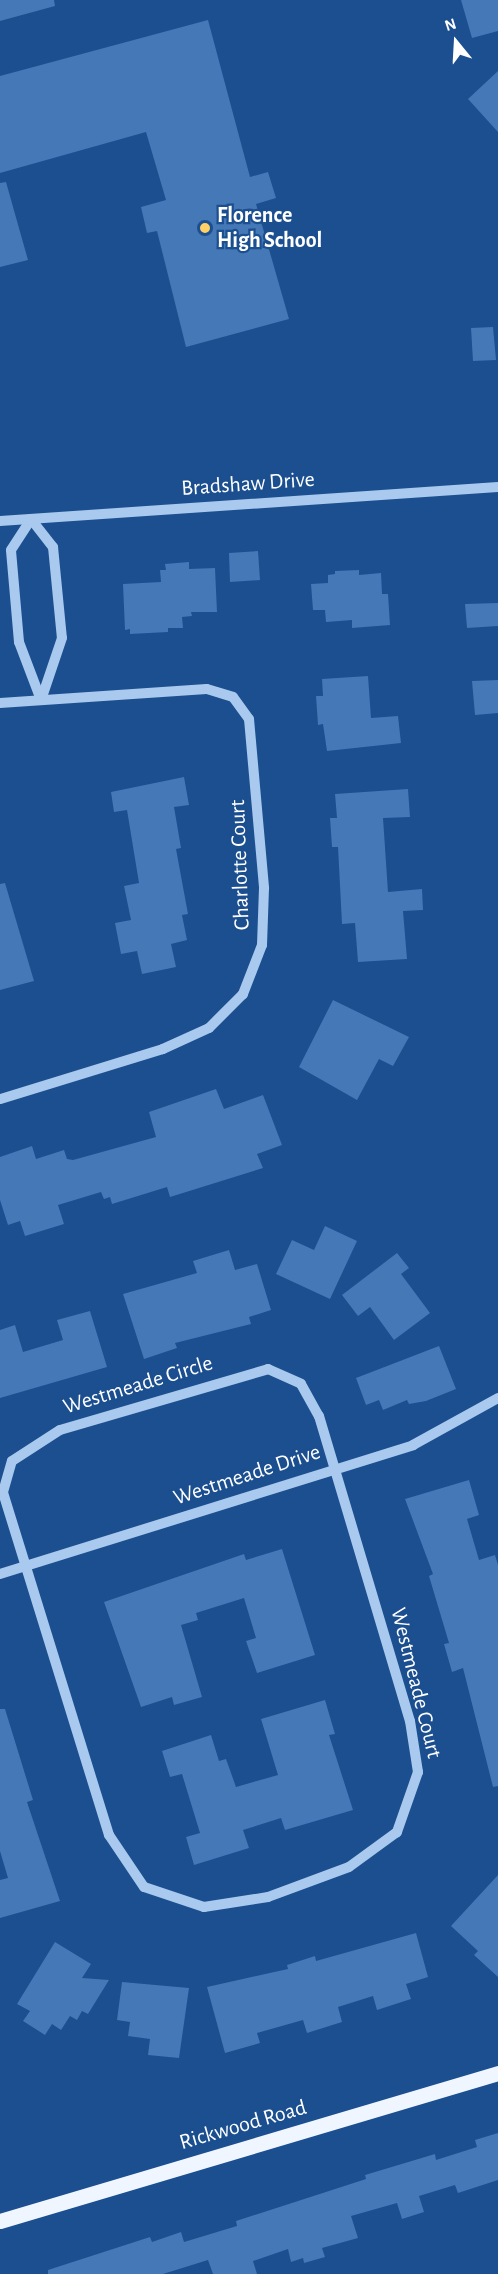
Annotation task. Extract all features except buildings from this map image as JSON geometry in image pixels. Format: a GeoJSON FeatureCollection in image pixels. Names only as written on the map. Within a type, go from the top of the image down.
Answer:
{"type":"FeatureCollection","features":[{"type":"Feature","properties":{"kind":"main road","name":"Rickwood Road"},"geometry":{"type":"LineString","coordinates":[[0,2221],[498,2073]]}},
{"type":"Feature","properties":{"kind":"street","name":"Bradshaw Drive"},"geometry":{"type":"LineString","coordinates":[[0,521],[498,487]]}},
{"type":"Feature","properties":{"kind":"street"},"geometry":{"type":"LineString","coordinates":[[31,519],[53,546],[62,638],[41,700],[18,642],[11,550],[31,519]]}},
{"type":"Feature","properties":{"kind":"street","name":"Charlotte Court"},"geometry":{"type":"LineString","coordinates":[[0,703],[207,689],[233,697],[249,719],[254,748],[264,888],[262,945],[243,994],[209,1028],[163,1049],[0,1099]]}},
{"type":"Feature","properties":{"kind":"street","name":"Westmeade Circle"},"geometry":{"type":"LineString","coordinates":[[26,1566],[3,1492],[12,1461],[60,1430],[268,1369],[301,1384],[319,1416],[337,1467]]}},
{"type":"Feature","properties":{"kind":"street","name":"Westmeade Drive"},"geometry":{"type":"LineString","coordinates":[[0,1574],[413,1445],[498,1398]]}},
{"type":"Feature","properties":{"kind":"street","name":"Westmeade Court"},"geometry":{"type":"LineString","coordinates":[[26,1566],[109,1835],[144,1887],[204,1907],[268,1897],[349,1867],[397,1832],[418,1772],[410,1721],[337,1467]]}},
{"type":"Feature","properties":{"kind":"place","name":"Florence High School"},"geometry":{"type":"Point","coordinates":[205,228]}}]}
